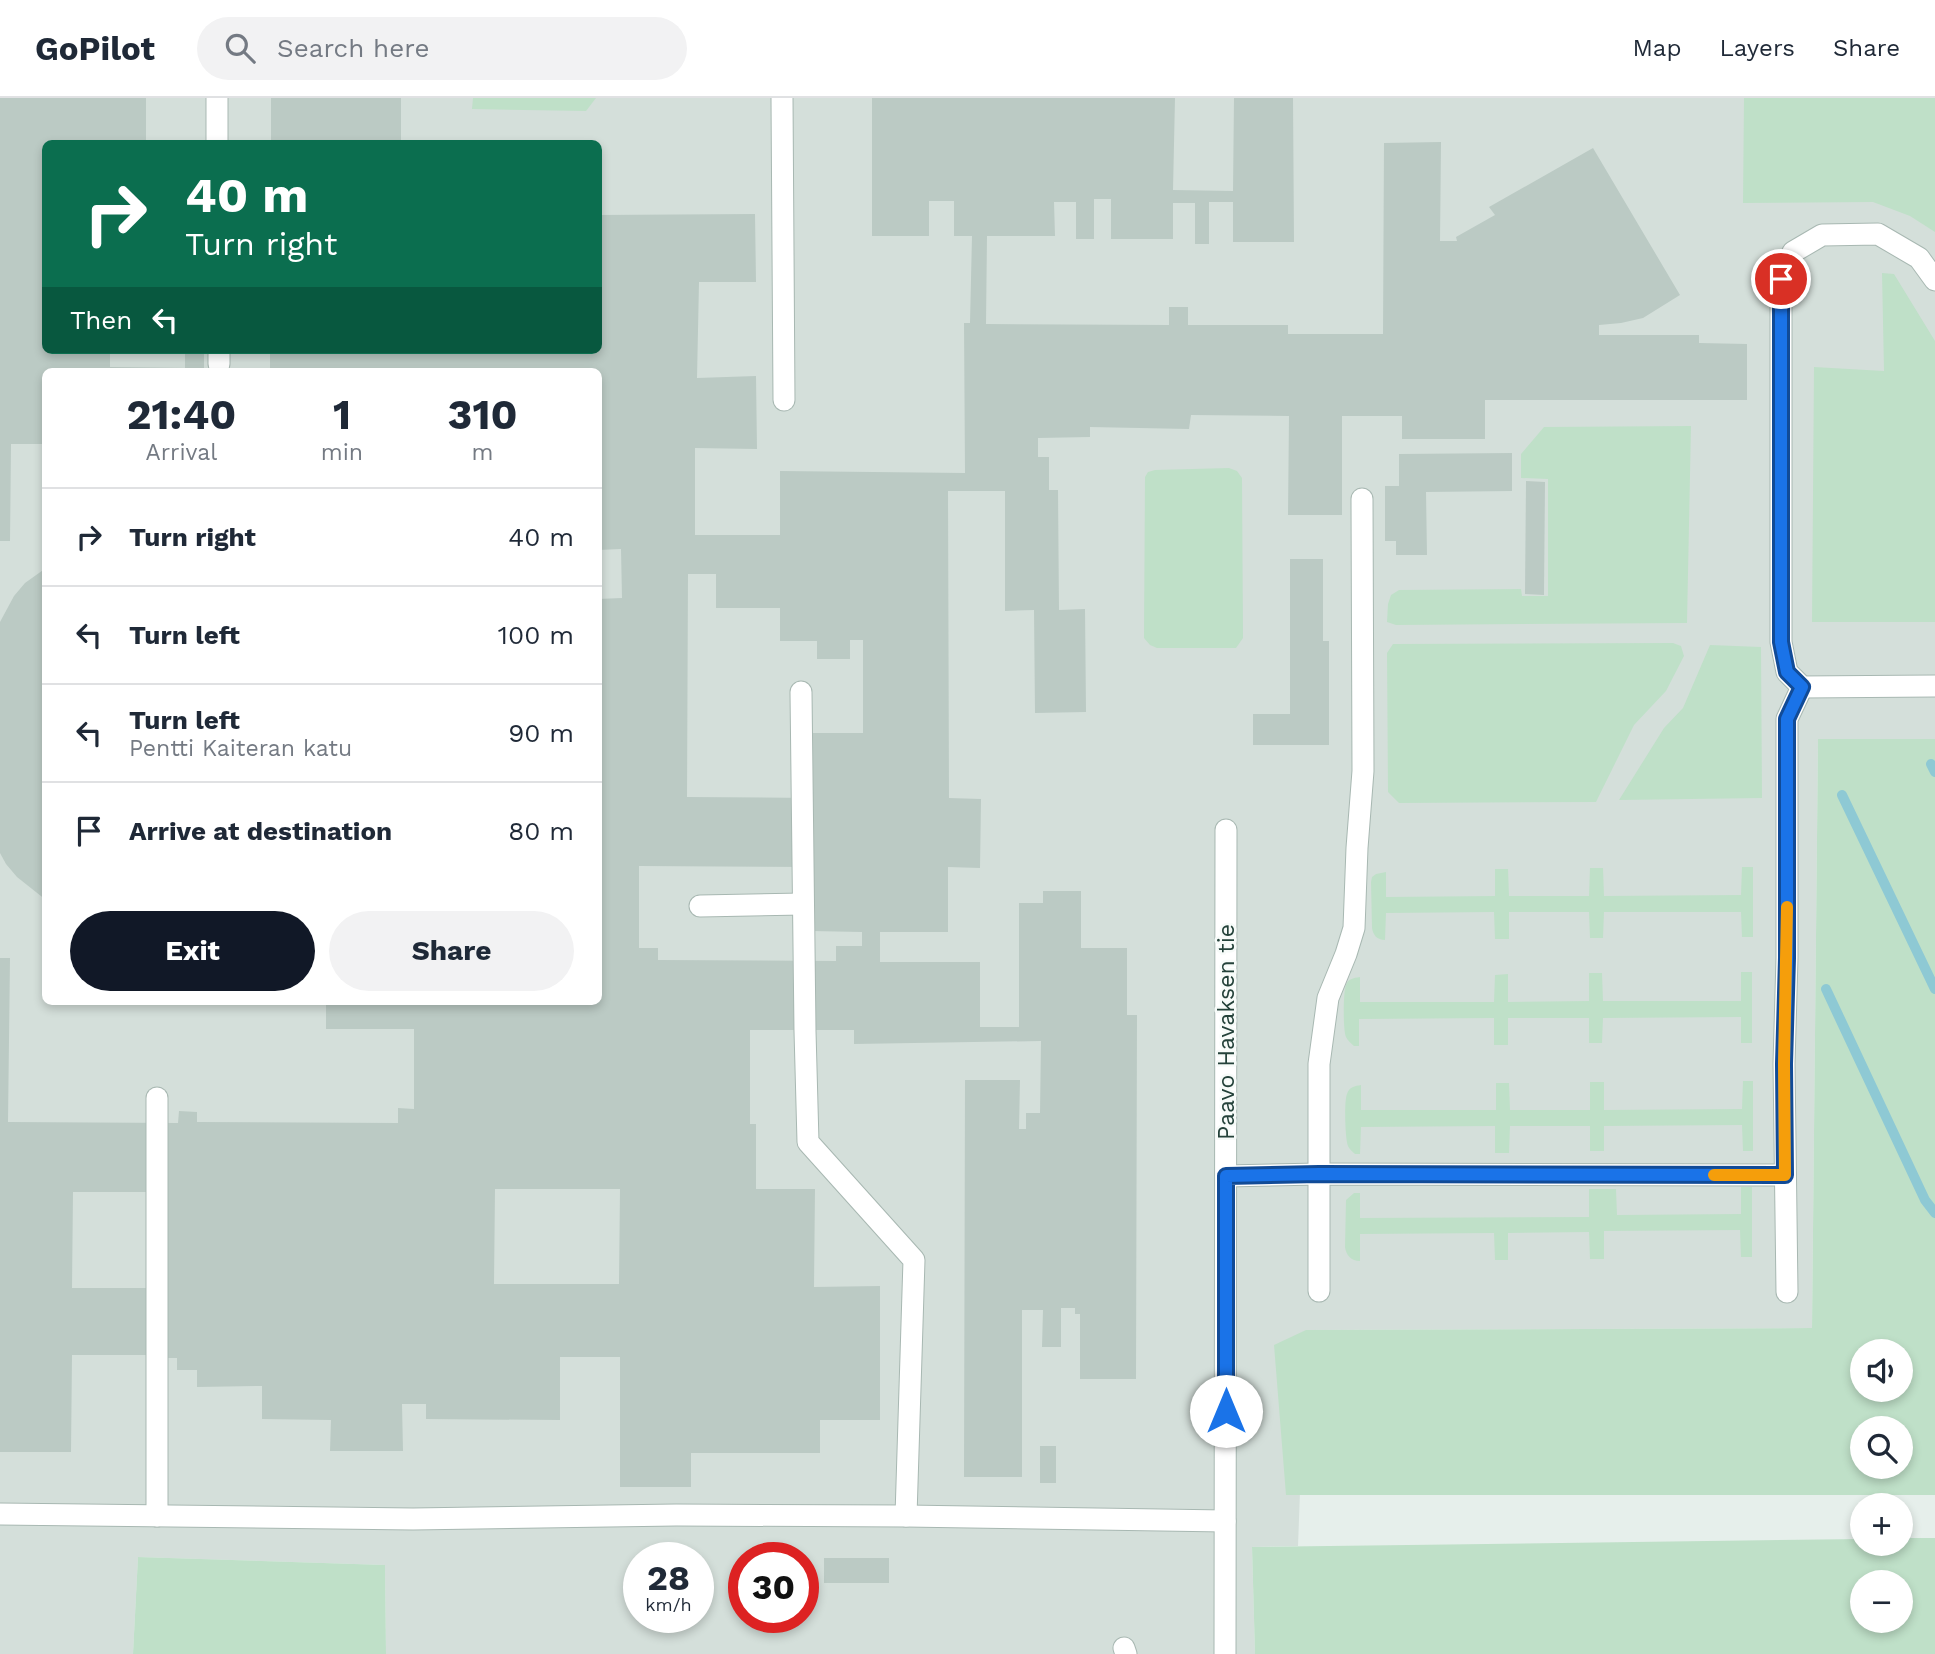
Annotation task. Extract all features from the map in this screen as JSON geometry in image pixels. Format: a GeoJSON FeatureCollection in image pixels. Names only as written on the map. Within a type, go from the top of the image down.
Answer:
{"type":"FeatureCollection","features":[{"type":"Feature","properties":{"kind":"street"},"geometry":{"type":"LineString","coordinates":[[217,98],[217,140]]}},
{"type":"Feature","properties":{"kind":"street"},"geometry":{"type":"LineString","coordinates":[[782,98],[784,400]]}},
{"type":"Feature","properties":{"kind":"street"},"geometry":{"type":"LineString","coordinates":[[1935,280],[1919,258],[1878,234],[1822,235],[1793,252],[1781,279],[1781,642],[1787,672],[1802,687],[1935,686]]}},
{"type":"Feature","properties":{"kind":"street"},"geometry":{"type":"LineString","coordinates":[[1319,1291],[1319,1064],[1328,998],[1354,928],[1363,771],[1362,499]]}},
{"type":"Feature","properties":{"kind":"street"},"geometry":{"type":"LineString","coordinates":[[1787,1292],[1784,1064],[1787,719],[1802,687]]}},
{"type":"Feature","properties":{"kind":"street"},"geometry":{"type":"LineString","coordinates":[[801,692],[807,1142],[914,1260],[906,1516]]}},
{"type":"Feature","properties":{"kind":"street","name":"Paavo Havaksen tie"},"geometry":{"type":"LineString","coordinates":[[1226,830],[1226,1654]]}},
{"type":"Feature","properties":{"kind":"street"},"geometry":{"type":"LineString","coordinates":[[700,906],[803,904]]}},
{"type":"Feature","properties":{"kind":"street"},"geometry":{"type":"LineString","coordinates":[[157,1098],[158,1516]]}},
{"type":"Feature","properties":{"kind":"street"},"geometry":{"type":"LineString","coordinates":[[1226,1176],[1785,1175]]}},
{"type":"Feature","properties":{"kind":"street"},"geometry":{"type":"LineString","coordinates":[[0,1514],[413,1519],[676,1515],[906,1516],[1226,1521]]}},
{"type":"Feature","properties":{"kind":"shaded area"},"geometry":{"type":"Polygon","coordinates":[[[0,98],[1857,98],[1935,213],[1935,739],[1818,740],[1812,1328],[1306,1330],[1298,1546],[1252,1547],[1255,1654],[386,1654],[385,1565],[138,1557],[133,1654],[0,1654],[0,98]]]}},
{"type":"Feature","properties":{"kind":"green space"},"geometry":{"type":"Polygon","coordinates":[[[473,98],[596,98],[586,111],[472,109],[473,98]]]}},
{"type":"Feature","properties":{"kind":"green space"},"geometry":{"type":"Polygon","coordinates":[[[1744,98],[1935,98],[1935,232],[1910,216],[1873,202],[1743,203],[1744,98]]]}},
{"type":"Feature","properties":{"kind":"green space"},"geometry":{"type":"Polygon","coordinates":[[[1882,273],[1894,274],[1935,341],[1935,622],[1812,622],[1814,367],[1884,371],[1882,273]]]}},
{"type":"Feature","properties":{"kind":"green space"},"geometry":{"type":"Polygon","coordinates":[[[1691,426],[1687,623],[1396,625],[1387,622],[1391,595],[1399,590],[1521,589],[1522,596],[1548,596],[1548,479],[1521,478],[1521,454],[1544,427],[1691,426]]]}},
{"type":"Feature","properties":{"kind":"green space"},"geometry":{"type":"Polygon","coordinates":[[[1229,468],[1237,471],[1242,478],[1243,638],[1236,648],[1157,648],[1144,638],[1145,477],[1148,472],[1155,470],[1229,468]]]}},
{"type":"Feature","properties":{"kind":"green space"},"geometry":{"type":"Polygon","coordinates":[[[1673,643],[1681,646],[1684,656],[1666,691],[1634,725],[1596,802],[1399,803],[1388,792],[1387,653],[1393,644],[1673,643]]]}},
{"type":"Feature","properties":{"kind":"green space"},"geometry":{"type":"Polygon","coordinates":[[[1710,645],[1761,647],[1762,798],[1619,800],[1664,728],[1683,708],[1710,645]]]}},
{"type":"Feature","properties":{"kind":"green space"},"geometry":{"type":"Polygon","coordinates":[[[1818,739],[1935,739],[1935,1495],[1286,1495],[1274,1345],[1306,1330],[1812,1328],[1818,739]]]}},
{"type":"Feature","properties":{"kind":"green space"},"geometry":{"type":"Polygon","coordinates":[[[1742,867],[1753,867],[1753,937],[1742,937],[1741,912],[1604,912],[1603,938],[1590,938],[1589,912],[1509,912],[1509,939],[1495,939],[1494,912],[1386,913],[1385,940],[1376,937],[1372,928],[1372,877],[1386,872],[1386,897],[1495,896],[1495,869],[1508,869],[1509,896],[1589,896],[1590,868],[1603,868],[1604,896],[1741,895],[1742,867]]]}},
{"type":"Feature","properties":{"kind":"green space"},"geometry":{"type":"Polygon","coordinates":[[[1741,972],[1752,972],[1752,1043],[1741,1043],[1741,1017],[1603,1018],[1602,1043],[1589,1043],[1589,1018],[1508,1018],[1508,1045],[1494,1045],[1494,1018],[1359,1019],[1359,1046],[1354,1046],[1345,1033],[1345,989],[1348,981],[1357,977],[1360,977],[1360,1002],[1494,1002],[1495,975],[1508,974],[1508,1002],[1589,1001],[1589,973],[1602,973],[1603,1001],[1741,1001],[1741,972]]]}},
{"type":"Feature","properties":{"kind":"green space"},"geometry":{"type":"Polygon","coordinates":[[[1743,1081],[1753,1081],[1753,1151],[1743,1151],[1742,1125],[1604,1126],[1604,1151],[1590,1151],[1590,1126],[1510,1126],[1509,1153],[1495,1153],[1495,1126],[1361,1127],[1360,1154],[1355,1154],[1347,1142],[1346,1098],[1354,1086],[1361,1085],[1361,1110],[1496,1110],[1496,1083],[1509,1083],[1510,1110],[1590,1110],[1590,1082],[1604,1082],[1604,1110],[1742,1109],[1743,1081]]]}},
{"type":"Feature","properties":{"kind":"green space"},"geometry":{"type":"Polygon","coordinates":[[[1741,1187],[1752,1187],[1752,1257],[1741,1257],[1740,1230],[1604,1231],[1604,1259],[1590,1259],[1589,1232],[1508,1233],[1508,1260],[1495,1260],[1494,1233],[1360,1234],[1360,1261],[1350,1257],[1345,1247],[1346,1200],[1354,1193],[1360,1193],[1360,1218],[1589,1217],[1589,1189],[1616,1189],[1617,1215],[1741,1214],[1741,1187]]]}},
{"type":"Feature","properties":{"kind":"green space"},"geometry":{"type":"Polygon","coordinates":[[[1913,1538],[1935,1538],[1935,1654],[1255,1654],[1252,1547],[1850,1539],[1850,1556],[1913,1556],[1913,1538]]]}},
{"type":"Feature","properties":{"kind":"green space"},"geometry":{"type":"Polygon","coordinates":[[[138,1557],[385,1565],[386,1654],[133,1654],[138,1557]]]}},
{"type":"Feature","properties":{"kind":"building"},"geometry":{"type":"Polygon","coordinates":[[[0,98],[146,98],[146,140],[42,140],[42,354],[110,354],[110,367],[185,368],[42,368],[42,444],[11,444],[10,541],[0,541],[0,98]]]}},
{"type":"Feature","properties":{"kind":"building"},"geometry":{"type":"Polygon","coordinates":[[[271,98],[401,98],[401,140],[271,140],[271,98]]]}},
{"type":"Feature","properties":{"kind":"building"},"geometry":{"type":"Polygon","coordinates":[[[872,98],[1175,98],[1173,190],[1233,191],[1234,98],[1293,98],[1294,242],[1233,242],[1233,202],[1209,202],[1209,244],[1195,244],[1195,203],[1173,203],[1173,239],[1111,239],[1111,199],[1094,199],[1094,239],[1076,239],[1076,202],[1054,202],[1055,236],[987,236],[986,324],[1169,325],[1169,307],[1188,307],[1188,325],[1288,325],[1288,334],[1383,334],[1384,143],[1441,142],[1440,241],[1457,241],[1456,237],[1495,215],[1489,207],[1593,148],[1680,295],[1643,318],[1599,325],[1599,335],[1699,335],[1699,343],[1747,344],[1747,400],[1485,400],[1485,439],[1402,439],[1402,416],[1342,416],[1342,515],[1288,515],[1289,416],[1191,415],[1189,429],[1090,427],[1090,437],[1038,438],[1038,457],[1049,457],[1049,490],[1058,490],[1059,610],[1085,609],[1086,712],[1035,713],[1034,610],[1005,611],[1005,491],[948,491],[949,798],[981,799],[980,868],[948,867],[948,932],[880,932],[880,962],[980,962],[980,1027],[1019,1027],[1019,903],[1043,903],[1043,891],[1081,891],[1081,948],[1127,948],[1127,1015],[1137,1015],[1136,1379],[1080,1379],[1080,1314],[1075,1314],[1075,1308],[1061,1308],[1061,1347],[1042,1347],[1043,1310],[1022,1310],[1022,1477],[964,1477],[965,1080],[1020,1080],[1019,1129],[1026,1129],[1026,1113],[1040,1113],[1041,1041],[854,1044],[854,1030],[750,1030],[750,1124],[756,1124],[756,1189],[815,1189],[814,1287],[880,1286],[880,1420],[820,1420],[820,1453],[691,1453],[691,1487],[620,1487],[620,1357],[560,1357],[560,1420],[426,1419],[426,1404],[402,1404],[403,1451],[330,1451],[331,1420],[262,1419],[262,1386],[197,1387],[197,1370],[177,1370],[177,1358],[163,1358],[163,1355],[72,1355],[71,1452],[0,1452],[0,958],[10,958],[8,1122],[178,1123],[179,1111],[197,1112],[197,1122],[398,1123],[398,1108],[414,1109],[414,1029],[326,1029],[326,1005],[602,1005],[602,599],[622,598],[621,549],[602,550],[602,368],[270,368],[270,354],[602,354],[602,215],[755,214],[756,282],[699,282],[697,378],[756,376],[757,449],[695,448],[695,535],[780,535],[780,471],[965,473],[964,323],[970,323],[972,236],[954,236],[954,201],[929,201],[929,236],[872,236],[872,98]],[[688,574],[687,797],[812,798],[812,733],[863,733],[863,640],[850,640],[850,659],[817,659],[817,641],[780,641],[780,608],[716,608],[716,574],[688,574]],[[639,866],[639,948],[658,948],[658,960],[836,961],[836,946],[862,946],[862,932],[811,931],[811,867],[639,866]],[[495,1189],[494,1284],[619,1284],[620,1189],[495,1189]],[[73,1192],[72,1288],[167,1288],[167,1192],[73,1192]]]}},
{"type":"Feature","properties":{"kind":"building"},"geometry":{"type":"Polygon","coordinates":[[[185,354],[204,354],[204,368],[185,368],[185,354]]]}},
{"type":"Feature","properties":{"kind":"building"},"geometry":{"type":"Polygon","coordinates":[[[1512,453],[1512,491],[1426,492],[1427,555],[1396,555],[1396,541],[1385,541],[1385,486],[1399,486],[1399,454],[1512,453]]]}},
{"type":"Feature","properties":{"kind":"building"},"geometry":{"type":"Polygon","coordinates":[[[1526,481],[1545,482],[1544,595],[1525,594],[1526,481]]]}},
{"type":"Feature","properties":{"kind":"building"},"geometry":{"type":"Polygon","coordinates":[[[1290,559],[1323,559],[1323,641],[1329,641],[1329,745],[1253,745],[1253,714],[1290,714],[1290,559]]]}},
{"type":"Feature","properties":{"kind":"building"},"geometry":{"type":"Polygon","coordinates":[[[42,571],[42,897],[17,877],[0,853],[0,622],[14,596],[25,583],[42,571]]]}},
{"type":"Feature","properties":{"kind":"building"},"geometry":{"type":"Polygon","coordinates":[[[1040,1446],[1056,1446],[1056,1483],[1040,1483],[1040,1446]]]}},
{"type":"Feature","properties":{"kind":"building"},"geometry":{"type":"Polygon","coordinates":[[[824,1558],[889,1558],[889,1583],[824,1583],[824,1558]]]}},
{"type":"Feature","properties":{"kind":"waterway"},"geometry":{"type":"LineString","coordinates":[[1931,764],[1935,772]]}},
{"type":"Feature","properties":{"kind":"waterway"},"geometry":{"type":"LineString","coordinates":[[1842,795],[1935,989]]}},
{"type":"Feature","properties":{"kind":"waterway"},"geometry":{"type":"LineString","coordinates":[[1826,989],[1925,1200],[1935,1213]]}},
{"type":"Feature","properties":{"kind":"slow traffic"},"geometry":{"type":"LineString","coordinates":[[1714,1175],[1785,1175],[1787,907]]}},
{"type":"Feature","properties":{"kind":"route"},"geometry":{"type":"LineString","coordinates":[[1226,1411],[1226,1176],[1785,1175],[1787,719],[1802,687],[1787,672],[1781,642],[1781,279]]}}]}
